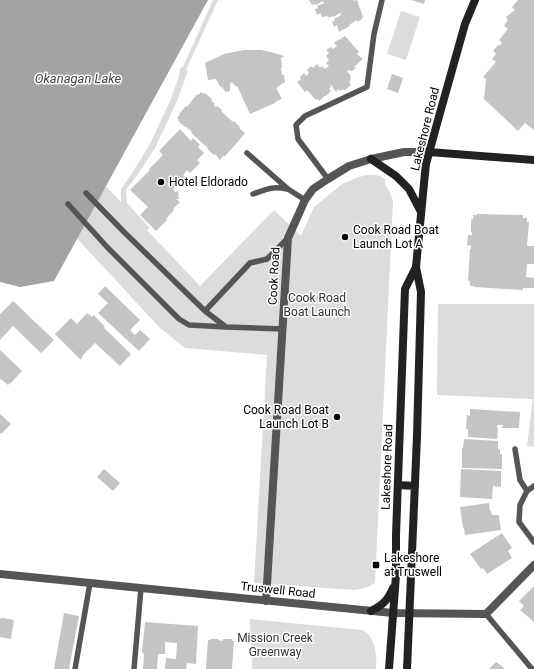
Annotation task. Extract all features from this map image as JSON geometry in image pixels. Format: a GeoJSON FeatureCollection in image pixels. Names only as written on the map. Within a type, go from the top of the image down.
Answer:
{"type":"FeatureCollection","features":[{"type":"Feature","properties":{"kind":"main road","name":"Lakeshore Road"},"geometry":{"type":"LineString","coordinates":[[407,669],[415,486],[421,292],[416,268],[421,212],[426,164],[429,152],[465,24],[475,0]]}},
{"type":"Feature","properties":{"kind":"main road","name":"Cook Road"},"geometry":{"type":"LineString","coordinates":[[429,152],[534,160]]}},
{"type":"Feature","properties":{"kind":"main road"},"geometry":{"type":"LineString","coordinates":[[371,159],[396,176],[408,189],[421,212]]}},
{"type":"Feature","properties":{"kind":"main road","name":"Lakeshore Road"},"geometry":{"type":"LineString","coordinates":[[389,669],[395,582],[405,289],[416,268]]}},
{"type":"Feature","properties":{"kind":"main road"},"geometry":{"type":"LineString","coordinates":[[398,485],[415,486]]}},
{"type":"Feature","properties":{"kind":"main road"},"geometry":{"type":"LineString","coordinates":[[372,611],[382,605],[391,593],[395,582]]}},
{"type":"Feature","properties":{"kind":"street","name":"Cook Road"},"geometry":{"type":"LineString","coordinates":[[266,601],[288,238],[304,200],[313,189],[349,166],[371,159],[404,152],[429,152]]}},
{"type":"Feature","properties":{"kind":"street"},"geometry":{"type":"LineString","coordinates":[[486,614],[534,566]]}},
{"type":"Feature","properties":{"kind":"street","name":"Truswell Road"},"geometry":{"type":"LineString","coordinates":[[0,574],[393,613],[486,614]]}},
{"type":"Feature","properties":{"kind":"lane"},"geometry":{"type":"LineString","coordinates":[[328,179],[298,139],[296,125],[305,116],[367,87],[374,34],[382,0]]}},
{"type":"Feature","properties":{"kind":"lane"},"geometry":{"type":"LineString","coordinates":[[247,153],[288,189],[304,200]]}},
{"type":"Feature","properties":{"kind":"lane"},"geometry":{"type":"LineString","coordinates":[[253,194],[277,187],[288,189]]}},
{"type":"Feature","properties":{"kind":"lane"},"geometry":{"type":"LineString","coordinates":[[86,193],[130,238],[205,310],[226,327]]}},
{"type":"Feature","properties":{"kind":"lane"},"geometry":{"type":"LineString","coordinates":[[68,204],[108,248],[179,319],[189,325],[283,329]]}},
{"type":"Feature","properties":{"kind":"lane"},"geometry":{"type":"LineString","coordinates":[[205,310],[250,263],[267,259],[288,238]]}},
{"type":"Feature","properties":{"kind":"lane"},"geometry":{"type":"LineString","coordinates":[[515,449],[520,480],[527,492]]}},
{"type":"Feature","properties":{"kind":"lane"},"geometry":{"type":"LineString","coordinates":[[534,486],[527,492],[520,505],[519,522],[534,542]]}},
{"type":"Feature","properties":{"kind":"lane"},"geometry":{"type":"LineString","coordinates":[[75,669],[90,583]]}},
{"type":"Feature","properties":{"kind":"lane"},"geometry":{"type":"LineString","coordinates":[[134,669],[141,588]]}},
{"type":"Feature","properties":{"kind":"lane"},"geometry":{"type":"LineString","coordinates":[[486,614],[532,669]]}},
{"type":"Feature","properties":{"kind":"green space","name":"Cook Road Boat Launch"},"geometry":{"type":"Polygon","coordinates":[[[213,0],[218,0],[186,70],[188,71],[177,101],[156,146],[126,190],[127,203],[150,228],[147,230],[200,286],[274,210],[301,236],[314,207],[341,185],[366,175],[381,176],[385,179],[385,184],[393,201],[375,583],[368,587],[355,590],[254,583],[267,355],[185,348],[160,328],[8,164],[42,120],[121,202],[121,189],[150,144],[171,99],[179,76],[180,68],[183,67],[213,0]]]}},
{"type":"Feature","properties":{"kind":"green space"},"geometry":{"type":"Polygon","coordinates":[[[401,11],[420,17],[406,60],[387,54],[401,11]]]}},
{"type":"Feature","properties":{"kind":"green space"},"geometry":{"type":"Polygon","coordinates":[[[438,304],[534,304],[534,447],[527,446],[533,399],[437,395],[438,304]]]}},
{"type":"Feature","properties":{"kind":"green space","name":"Mission Creek Greenway"},"geometry":{"type":"Polygon","coordinates":[[[250,619],[363,630],[371,638],[375,647],[376,669],[252,669],[250,619]]]}},
{"type":"Feature","properties":{"kind":"water","name":"Okanagan Lake"},"geometry":{"type":"Polygon","coordinates":[[[0,0],[208,0],[54,281],[20,287],[0,282],[0,0]]]}},
{"type":"Feature","properties":{"kind":"building"},"geometry":{"type":"Polygon","coordinates":[[[309,0],[357,0],[363,17],[361,20],[357,22],[357,20],[339,32],[337,25],[334,27],[332,22],[341,15],[340,13],[329,18],[327,16],[322,17],[320,13],[317,15],[315,9],[318,8],[317,6],[324,3],[323,1],[316,5],[312,5],[309,0]]]}},
{"type":"Feature","properties":{"kind":"building"},"geometry":{"type":"Polygon","coordinates":[[[411,0],[425,0],[424,4],[411,0]]]}},
{"type":"Feature","properties":{"kind":"building"},"geometry":{"type":"Polygon","coordinates":[[[518,0],[534,0],[534,130],[525,123],[518,131],[484,99],[486,79],[483,77],[496,62],[492,59],[496,54],[493,51],[502,43],[499,40],[508,29],[504,26],[508,20],[506,17],[515,10],[512,7],[518,0]]]}},
{"type":"Feature","properties":{"kind":"building"},"geometry":{"type":"Polygon","coordinates":[[[345,36],[359,52],[357,54],[363,59],[354,67],[356,68],[352,71],[346,70],[351,76],[351,80],[349,82],[351,85],[344,91],[343,89],[340,91],[339,89],[336,92],[330,85],[331,87],[329,89],[331,91],[326,96],[323,96],[324,97],[319,101],[318,99],[316,100],[307,90],[305,92],[297,82],[301,79],[300,77],[304,73],[306,76],[309,73],[307,70],[311,66],[313,68],[317,64],[320,68],[322,66],[325,69],[329,66],[326,63],[329,60],[326,56],[329,53],[326,50],[331,47],[333,49],[337,46],[334,43],[345,36]]]}},
{"type":"Feature","properties":{"kind":"building"},"geometry":{"type":"Polygon","coordinates":[[[244,50],[261,50],[284,56],[281,58],[281,68],[285,82],[276,88],[282,99],[250,114],[239,88],[232,82],[230,84],[230,91],[225,92],[223,87],[221,88],[216,79],[208,80],[205,63],[224,54],[244,50]]]}},
{"type":"Feature","properties":{"kind":"building"},"geometry":{"type":"Polygon","coordinates":[[[392,74],[403,78],[398,93],[387,89],[392,74]]]}},
{"type":"Feature","properties":{"kind":"building"},"geometry":{"type":"Polygon","coordinates":[[[201,92],[204,94],[205,93],[212,99],[211,100],[215,104],[214,105],[222,110],[221,111],[233,122],[234,121],[245,133],[220,160],[191,133],[192,132],[190,130],[178,121],[179,120],[177,118],[197,94],[198,95],[201,92]]]}},
{"type":"Feature","properties":{"kind":"building","name":"Hotel Eldorado"},"geometry":{"type":"Polygon","coordinates":[[[180,129],[191,141],[193,138],[200,145],[198,147],[204,153],[197,160],[200,163],[190,173],[187,170],[183,175],[185,180],[173,189],[175,192],[178,191],[179,199],[176,199],[180,202],[173,209],[174,210],[166,219],[167,220],[156,231],[140,215],[148,207],[130,190],[163,155],[159,151],[180,129]]]}},
{"type":"Feature","properties":{"kind":"building"},"geometry":{"type":"Polygon","coordinates":[[[473,215],[523,215],[523,218],[527,218],[527,222],[529,222],[527,246],[534,246],[534,264],[527,264],[526,277],[534,278],[534,288],[523,288],[523,290],[470,286],[470,281],[468,281],[471,246],[467,245],[468,235],[472,235],[471,219],[473,219],[473,215]]]}},
{"type":"Feature","properties":{"kind":"building"},"geometry":{"type":"Polygon","coordinates":[[[105,286],[140,320],[130,330],[135,335],[140,330],[150,339],[139,351],[98,313],[108,303],[98,294],[105,286]]]}},
{"type":"Feature","properties":{"kind":"building"},"geometry":{"type":"Polygon","coordinates":[[[13,301],[54,340],[41,353],[13,326],[0,340],[0,314],[13,301]]]}},
{"type":"Feature","properties":{"kind":"building"},"geometry":{"type":"Polygon","coordinates":[[[87,313],[92,317],[94,315],[105,327],[104,328],[131,354],[120,366],[95,343],[83,355],[81,360],[55,334],[71,318],[77,324],[87,313]]]}},
{"type":"Feature","properties":{"kind":"building"},"geometry":{"type":"Polygon","coordinates":[[[0,350],[22,371],[8,385],[1,379],[0,380],[0,350]]]}},
{"type":"Feature","properties":{"kind":"building"},"geometry":{"type":"Polygon","coordinates":[[[470,409],[520,412],[519,428],[502,428],[503,425],[497,425],[497,439],[468,437],[468,429],[466,429],[467,415],[470,416],[470,409]]]}},
{"type":"Feature","properties":{"kind":"building"},"geometry":{"type":"Polygon","coordinates":[[[0,414],[11,424],[1,434],[0,433],[0,414]]]}},
{"type":"Feature","properties":{"kind":"building"},"geometry":{"type":"Polygon","coordinates":[[[464,439],[498,441],[498,449],[500,449],[500,454],[502,454],[502,469],[462,468],[462,448],[464,439]]]}},
{"type":"Feature","properties":{"kind":"building"},"geometry":{"type":"Polygon","coordinates":[[[104,469],[120,483],[113,491],[97,477],[104,469]]]}},
{"type":"Feature","properties":{"kind":"building"},"geometry":{"type":"Polygon","coordinates":[[[461,469],[501,471],[501,487],[493,486],[492,499],[460,497],[461,469]]]}},
{"type":"Feature","properties":{"kind":"building"},"geometry":{"type":"Polygon","coordinates":[[[489,503],[492,515],[499,515],[501,530],[465,535],[460,507],[489,503]]]}},
{"type":"Feature","properties":{"kind":"building"},"geometry":{"type":"Polygon","coordinates":[[[502,533],[512,548],[508,551],[512,558],[487,574],[483,568],[481,569],[470,554],[502,533]]]}},
{"type":"Feature","properties":{"kind":"building"},"geometry":{"type":"Polygon","coordinates":[[[534,586],[534,622],[520,610],[524,606],[519,601],[534,586]]]}},
{"type":"Feature","properties":{"kind":"building"},"geometry":{"type":"Polygon","coordinates":[[[64,613],[79,616],[69,669],[54,669],[64,613]]]}},
{"type":"Feature","properties":{"kind":"building"},"geometry":{"type":"Polygon","coordinates":[[[0,619],[14,620],[11,639],[0,637],[0,619]]]}},
{"type":"Feature","properties":{"kind":"building"},"geometry":{"type":"Polygon","coordinates":[[[145,622],[198,626],[196,664],[187,663],[186,669],[165,669],[166,658],[176,659],[177,643],[165,642],[165,654],[158,654],[157,669],[143,669],[144,654],[142,652],[145,622]]]}},
{"type":"Feature","properties":{"kind":"building"},"geometry":{"type":"Polygon","coordinates":[[[218,639],[223,641],[223,639],[232,639],[232,641],[234,641],[232,669],[206,669],[208,640],[218,639]]]}},
{"type":"Feature","properties":{"kind":"building"},"geometry":{"type":"Polygon","coordinates":[[[496,662],[499,664],[505,669],[489,669],[496,662]]]}},
{"type":"Feature","properties":{"kind":"place","name":"Hotel Eldorado"},"geometry":{"type":"Point","coordinates":[161,182]}},
{"type":"Feature","properties":{"kind":"place","name":"Cook Road Boat Launch Lot A"},"geometry":{"type":"Point","coordinates":[345,237]}},
{"type":"Feature","properties":{"kind":"place","name":"Cook Road Boat Launch Lot B"},"geometry":{"type":"Point","coordinates":[337,417]}},
{"type":"Feature","properties":{"kind":"place","name":"Lakeshore at Truswell"},"geometry":{"type":"Point","coordinates":[376,565]}}]}
